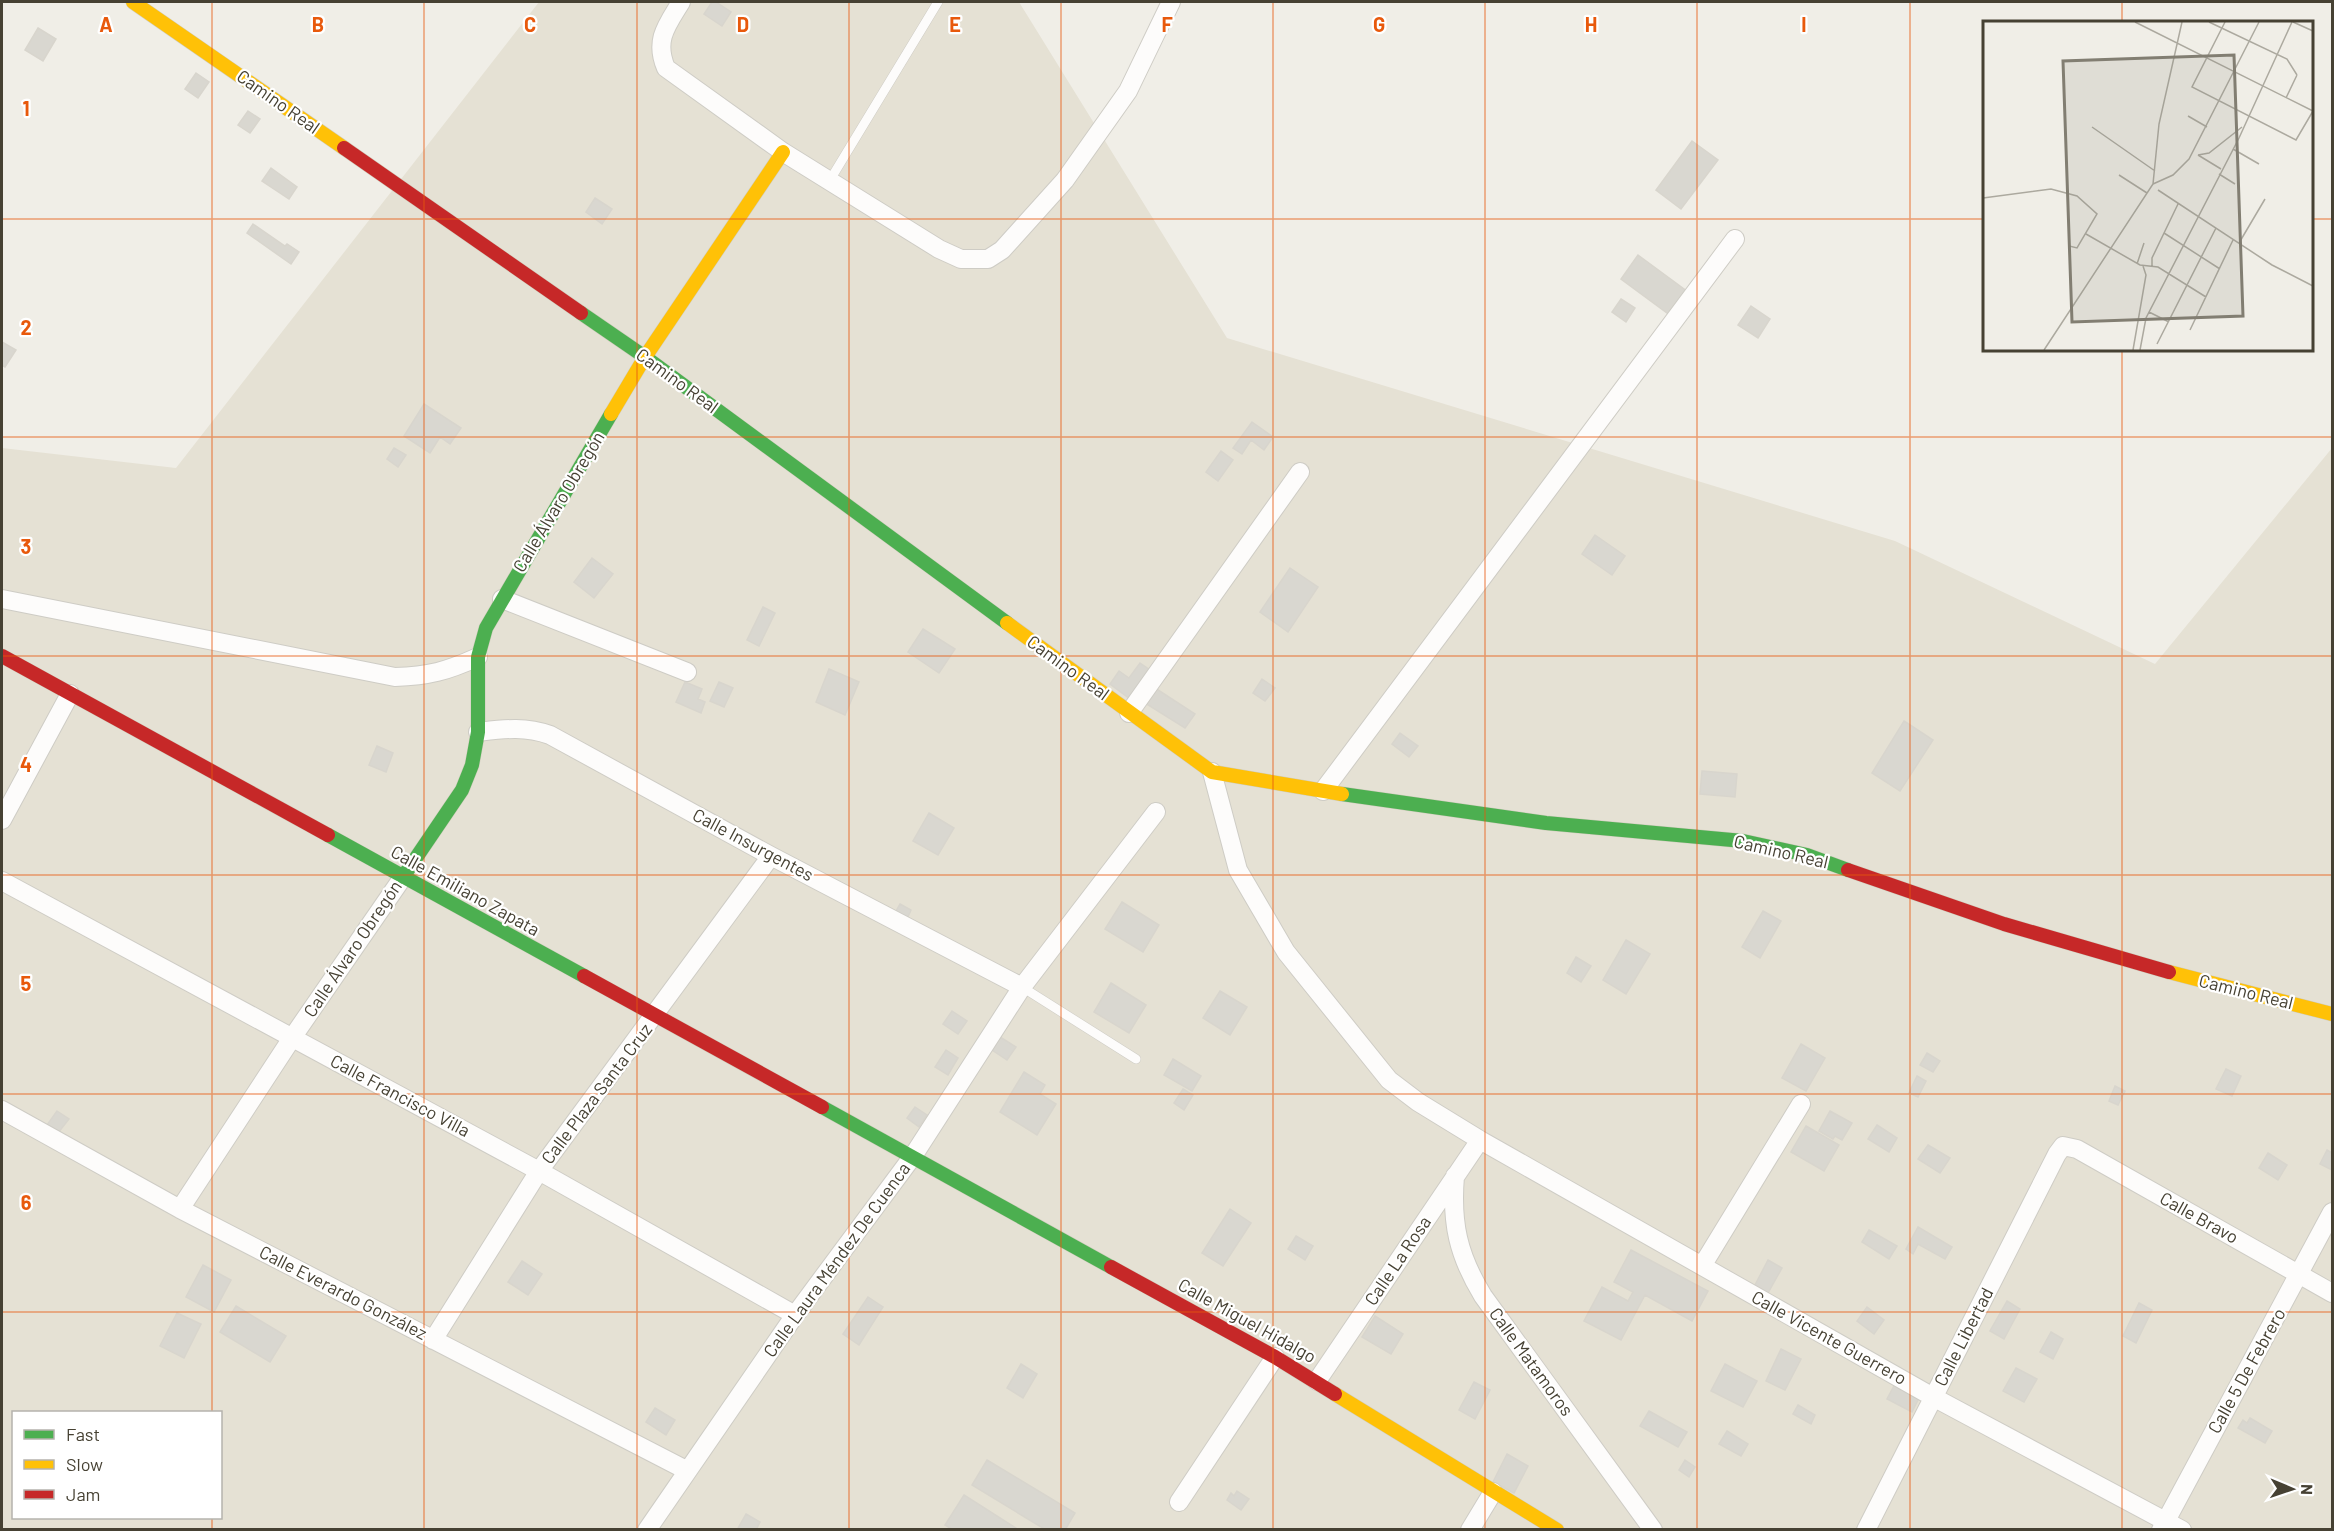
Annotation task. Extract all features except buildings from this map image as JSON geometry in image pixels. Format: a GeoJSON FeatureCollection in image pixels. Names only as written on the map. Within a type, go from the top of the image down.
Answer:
{"type":"FeatureCollection","features":[{"type":"Feature","properties":{"kind":"street","name":"Camino Real"},"geometry":{"type":"LineString","coordinates":[[133,2],[645,357],[1212,772],[1323,791],[1546,823],[1743,841],[1807,855],[2004,924],[2137,964],[2332,1014]]}},
{"type":"Feature","properties":{"kind":"street"},"geometry":{"type":"LineString","coordinates":[[681,2],[662,35],[660,56],[666,68],[783,152],[939,249],[961,259],[988,259],[1002,250],[1065,180],[1128,91],[1171,2]]}},
{"type":"Feature","properties":{"kind":"street","name":"Calle Álvaro Obregón"},"geometry":{"type":"LineString","coordinates":[[180,1209],[292,1038],[462,790],[472,765],[478,732],[478,657],[486,628],[645,357],[783,152]]}},
{"type":"Feature","properties":{"kind":"street"},"geometry":{"type":"LineString","coordinates":[[1323,791],[1735,239]]}},
{"type":"Feature","properties":{"kind":"street"},"geometry":{"type":"LineString","coordinates":[[1129,713],[1300,472]]}},
{"type":"Feature","properties":{"kind":"street"},"geometry":{"type":"LineString","coordinates":[[2,599],[395,677],[445,672],[478,657]]}},
{"type":"Feature","properties":{"kind":"street"},"geometry":{"type":"LineString","coordinates":[[502,599],[687,672]]}},
{"type":"Feature","properties":{"kind":"street","name":"Calle Emiliano Zapata"},"geometry":{"type":"LineString","coordinates":[[2,656],[654,1017],[913,1156]]}},
{"type":"Feature","properties":{"kind":"street"},"geometry":{"type":"LineString","coordinates":[[2,820],[70,694]]}},
{"type":"Feature","properties":{"kind":"street","name":"Calle Insurgentes"},"geometry":{"type":"LineString","coordinates":[[478,732],[517,728],[550,735],[771,856],[1022,987]]}},
{"type":"Feature","properties":{"kind":"street"},"geometry":{"type":"LineString","coordinates":[[1212,772],[1238,870],[1286,952],[1389,1080],[1418,1102],[1480,1140]]}},
{"type":"Feature","properties":{"kind":"street","name":"Calle Laura Méndez De Cuenca"},"geometry":{"type":"LineString","coordinates":[[656,1526],[686,1470],[795,1315],[913,1156],[1022,987],[1156,812]]}},
{"type":"Feature","properties":{"kind":"street","name":"Calle Plaza Santa Cruz"},"geometry":{"type":"LineString","coordinates":[[433,1340],[539,1171],[771,856]]}},
{"type":"Feature","properties":{"kind":"street","name":"Calle Francisco Villa"},"geometry":{"type":"LineString","coordinates":[[2,881],[539,1171],[795,1315]]}},
{"type":"Feature","properties":{"kind":"street"},"geometry":{"type":"LineString","coordinates":[[1702,1266],[1801,1104]]}},
{"type":"Feature","properties":{"kind":"street","name":"Calle Everardo González"},"geometry":{"type":"LineString","coordinates":[[2,1110],[180,1209],[686,1470]]}},
{"type":"Feature","properties":{"kind":"street","name":"Calle La Rosa"},"geometry":{"type":"LineString","coordinates":[[1317,1382],[1480,1140]]}},
{"type":"Feature","properties":{"kind":"street","name":"Calle Vicente Guerrero"},"geometry":{"type":"LineString","coordinates":[[1480,1140],[2163,1525],[2182,1530]]}},
{"type":"Feature","properties":{"kind":"street","name":"Calle Bravo"},"geometry":{"type":"LineString","coordinates":[[2063,1146],[2077,1149],[2332,1293]]}},
{"type":"Feature","properties":{"kind":"street","name":"Calle Libertad"},"geometry":{"type":"LineString","coordinates":[[1866,1530],[2056,1154],[2063,1146]]}},
{"type":"Feature","properties":{"kind":"street","name":"Calle Miguel Hidalgo"},"geometry":{"type":"LineString","coordinates":[[913,1156],[1275,1357],[1557,1530]]}},
{"type":"Feature","properties":{"kind":"street","name":"Calle Matamoros"},"geometry":{"type":"LineString","coordinates":[[1455,1176],[1454,1225],[1470,1275],[1653,1530]]}},
{"type":"Feature","properties":{"kind":"street","name":"Calle 5 De Febrero"},"geometry":{"type":"LineString","coordinates":[[2163,1525],[2332,1212]]}},
{"type":"Feature","properties":{"kind":"street"},"geometry":{"type":"LineString","coordinates":[[1179,1502],[1275,1357]]}},
{"type":"Feature","properties":{"kind":"street"},"geometry":{"type":"LineString","coordinates":[[1470,1530],[1493,1492]]}},
{"type":"Feature","properties":{"kind":"lane"},"geometry":{"type":"LineString","coordinates":[[830,180],[938,2]]}},
{"type":"Feature","properties":{"kind":"lane"},"geometry":{"type":"LineString","coordinates":[[1022,987],[1136,1059]]}},
{"type":"Feature","properties":{"kind":"shaded area"},"geometry":{"type":"Polygon","coordinates":[[[539,2],[1019,2],[1227,338],[1895,541],[2155,664],[2332,448],[2332,1529],[2,1530],[2,448],[176,468],[539,2]]]}},
{"type":"Feature","properties":{"kind":"traffic: fast"},"geometry":{"type":"LineString","coordinates":[[581,313],[645,357],[1007,623]]}},
{"type":"Feature","properties":{"kind":"traffic: fast"},"geometry":{"type":"LineString","coordinates":[[403,877],[462,790],[472,765],[478,732],[478,657],[486,628],[611,414]]}},
{"type":"Feature","properties":{"kind":"traffic: fast"},"geometry":{"type":"LineString","coordinates":[[1342,794],[1546,823],[1743,841],[1807,855],[1848,870]]}},
{"type":"Feature","properties":{"kind":"traffic: fast"},"geometry":{"type":"LineString","coordinates":[[328,835],[584,976]]}},
{"type":"Feature","properties":{"kind":"traffic: fast"},"geometry":{"type":"LineString","coordinates":[[822,1107],[1111,1267]]}},
{"type":"Feature","properties":{"kind":"traffic: slow"},"geometry":{"type":"LineString","coordinates":[[133,2],[344,148]]}},
{"type":"Feature","properties":{"kind":"traffic: slow"},"geometry":{"type":"LineString","coordinates":[[611,414],[645,357],[783,152]]}},
{"type":"Feature","properties":{"kind":"traffic: slow"},"geometry":{"type":"LineString","coordinates":[[1007,623],[1212,772],[1342,794]]}},
{"type":"Feature","properties":{"kind":"traffic: slow"},"geometry":{"type":"LineString","coordinates":[[2169,972],[2332,1014]]}},
{"type":"Feature","properties":{"kind":"traffic: slow"},"geometry":{"type":"LineString","coordinates":[[1335,1394],[1557,1530]]}},
{"type":"Feature","properties":{"kind":"traffic: jam"},"geometry":{"type":"LineString","coordinates":[[344,148],[581,313]]}},
{"type":"Feature","properties":{"kind":"traffic: jam"},"geometry":{"type":"LineString","coordinates":[[2,656],[328,835]]}},
{"type":"Feature","properties":{"kind":"traffic: jam"},"geometry":{"type":"LineString","coordinates":[[1848,870],[2004,924],[2169,972]]}},
{"type":"Feature","properties":{"kind":"traffic: jam"},"geometry":{"type":"LineString","coordinates":[[584,976],[822,1107]]}},
{"type":"Feature","properties":{"kind":"traffic: jam"},"geometry":{"type":"LineString","coordinates":[[1111,1267],[1275,1357],[1335,1394]]}}]}
